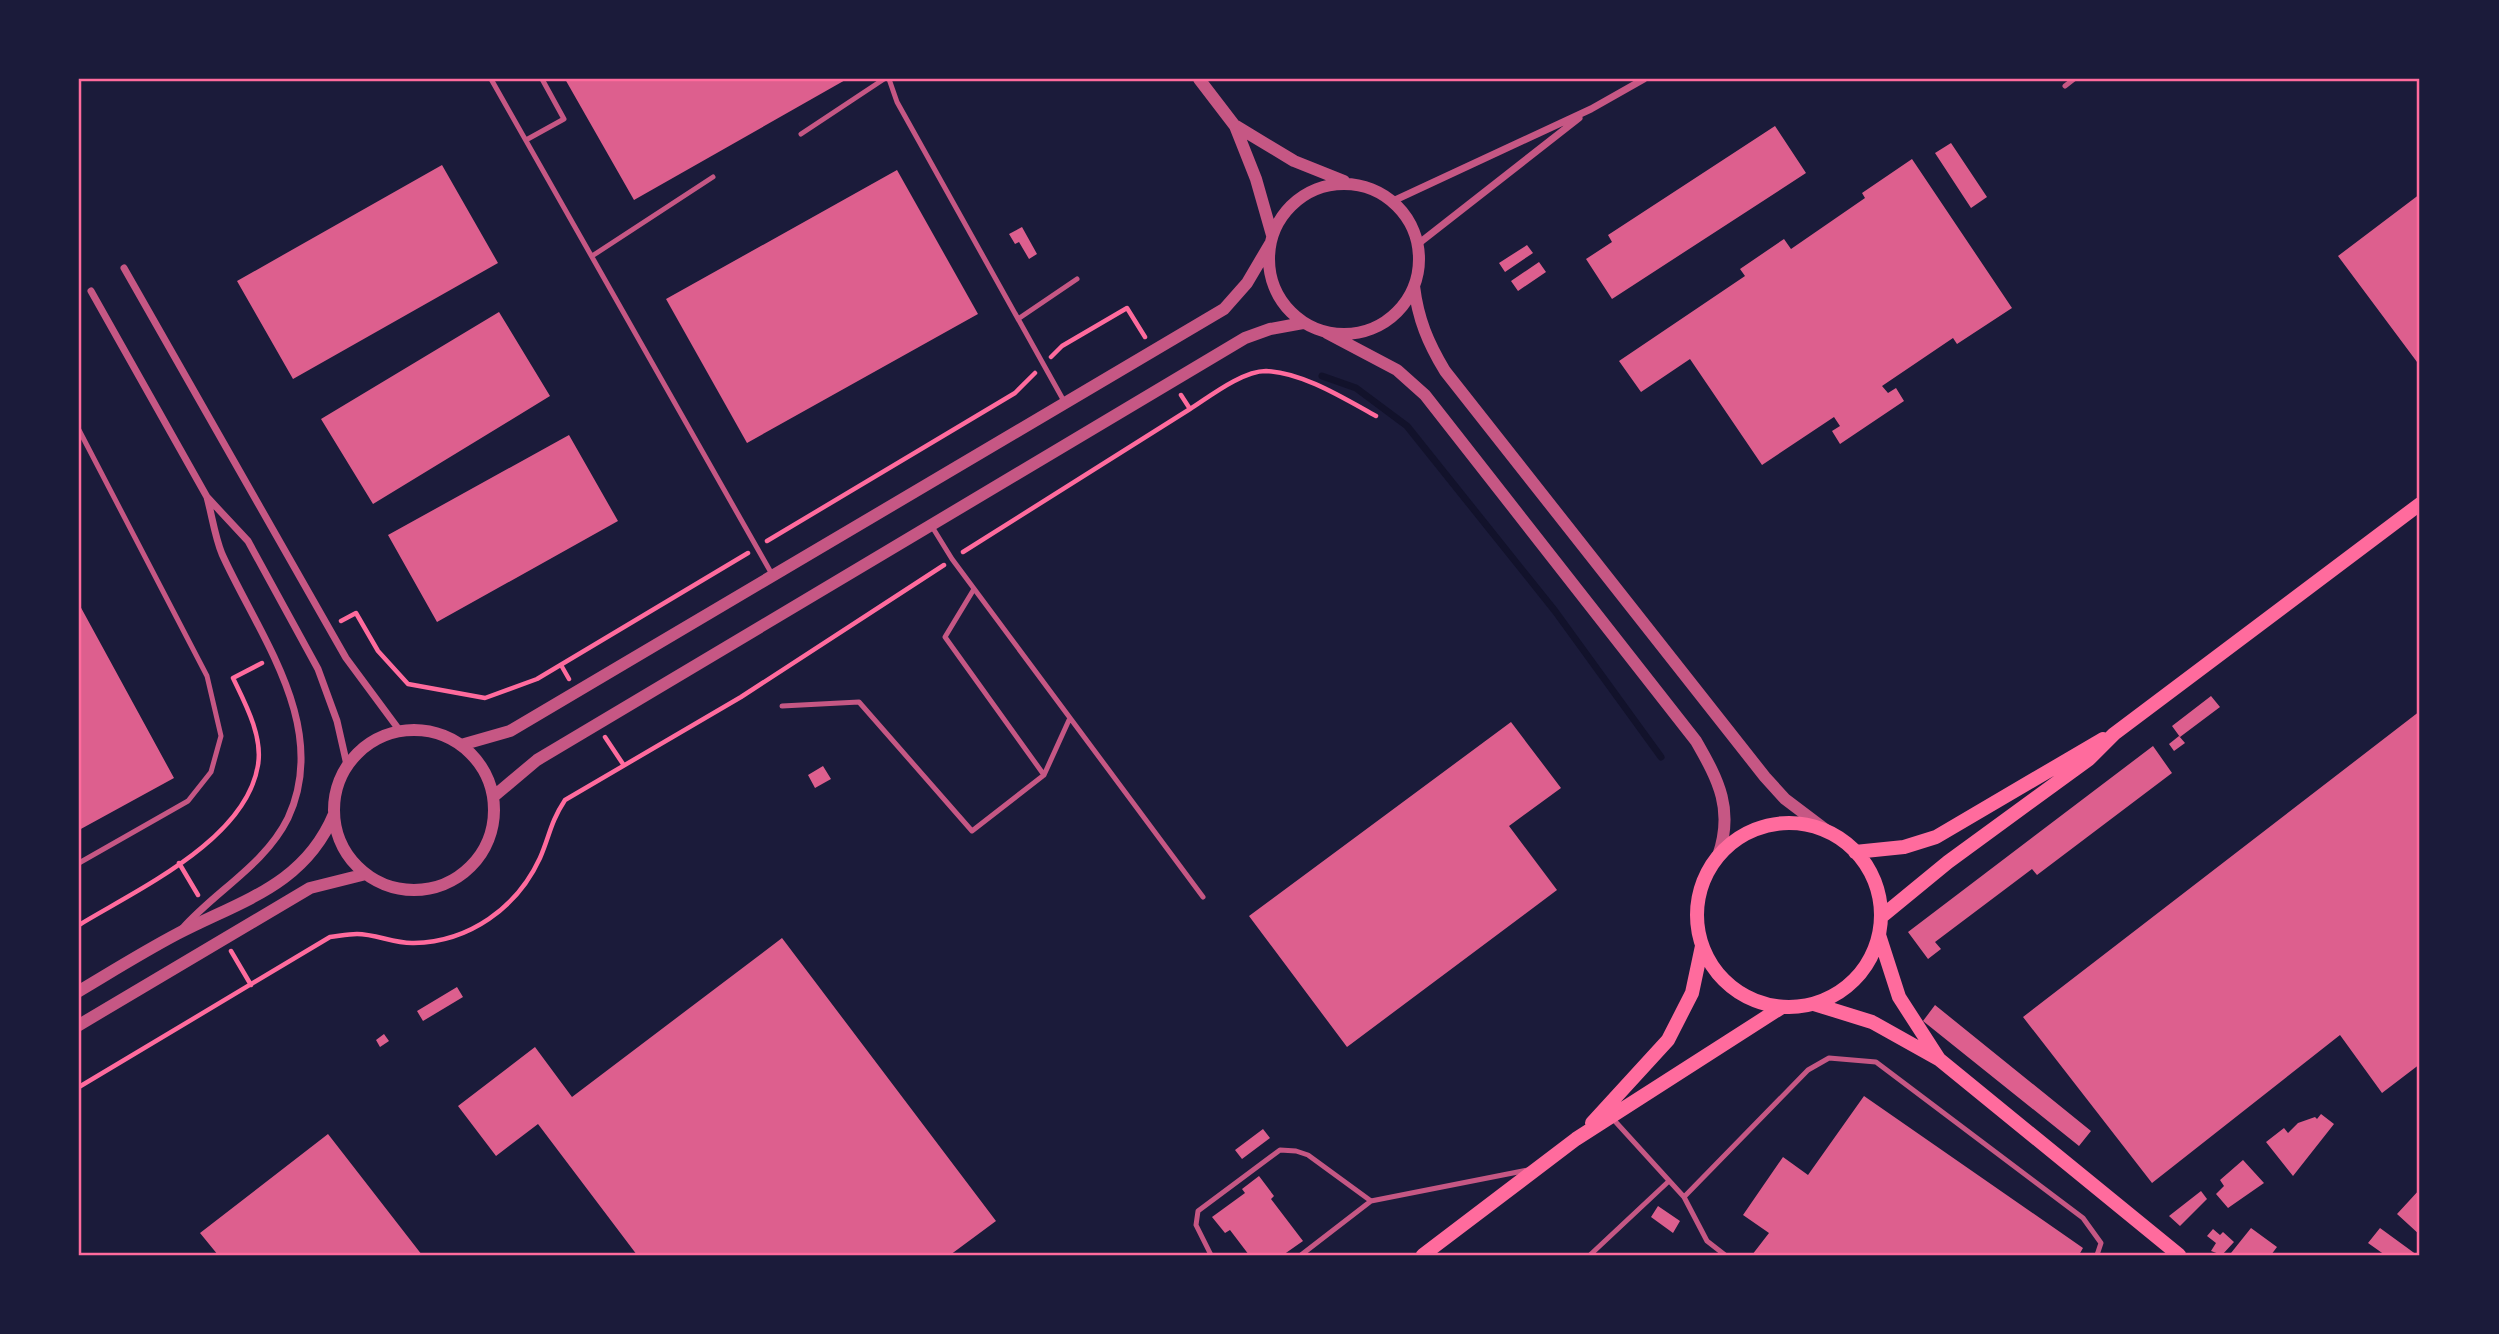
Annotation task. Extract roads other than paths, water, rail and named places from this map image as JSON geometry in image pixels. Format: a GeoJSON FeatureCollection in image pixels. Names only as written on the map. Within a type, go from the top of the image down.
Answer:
{"type":"FeatureCollection","features":[{"type":"Feature","properties":{"kind":"main road"},"geometry":{"type":"LineString","coordinates":[[1881,917],[1948,862],[2090,759],[2114,734],[2420,504]]}},
{"type":"Feature","properties":{"kind":"main road"},"geometry":{"type":"LineString","coordinates":[[1856,852],[1904,847],[1936,837],[2082,749],[2114,734]]}},
{"type":"Feature","properties":{"kind":"main road"},"geometry":{"type":"LineString","coordinates":[[1776,824],[1799,824],[1830,833],[1856,852],[1874,882],[1881,917],[1879,935],[1870,958],[1856,978],[1836,994],[1814,1004],[1782,1007],[1756,1001],[1733,988],[1714,969],[1702,946],[1696,914],[1702,883],[1718,856],[1734,841],[1754,830],[1776,824]]}},
{"type":"Feature","properties":{"kind":"main road"},"geometry":{"type":"LineString","coordinates":[[1879,935],[1899,997],[1940,1060]]}},
{"type":"Feature","properties":{"kind":"main road"},"geometry":{"type":"LineString","coordinates":[[1576,1139],[1668,1040],[1692,993],[1702,946]]}},
{"type":"Feature","properties":{"kind":"main road"},"geometry":{"type":"LineString","coordinates":[[1814,1004],[1872,1022],[1940,1060],[2179,1255]]}},
{"type":"Feature","properties":{"kind":"main road"},"geometry":{"type":"LineString","coordinates":[[1423,1255],[1576,1139],[1782,1007]]}},
{"type":"Feature","properties":{"kind":"street"},"geometry":{"type":"LineString","coordinates":[[1199,79],[1235,126],[1256,179],[1271,239],[1268,259],[1272,284],[1284,306],[1303,323],[1397,370],[1425,395],[1696,741],[1716,776],[1724,808],[1726,834],[1718,856]]}},
{"type":"Feature","properties":{"kind":"street"},"geometry":{"type":"LineString","coordinates":[[1393,201],[1591,109],[1644,79]]}},
{"type":"Feature","properties":{"kind":"street"},"geometry":{"type":"LineString","coordinates":[[1418,244],[1591,109]]}},
{"type":"Feature","properties":{"kind":"street"},"geometry":{"type":"LineString","coordinates":[[1235,126],[1294,161],[1348,183],[1372,188],[1393,201],[1409,220],[1418,244],[1419,269],[1414,286],[1397,313],[1376,327],[1352,334],[1327,333]]}},
{"type":"Feature","properties":{"kind":"street"},"geometry":{"type":"LineString","coordinates":[[461,745],[510,731],[1224,309],[1247,283],[1283,213],[1301,196],[1323,186],[1348,183]]}},
{"type":"Feature","properties":{"kind":"street"},"geometry":{"type":"LineString","coordinates":[[124,268],[346,658],[400,731]]}},
{"type":"Feature","properties":{"kind":"street"},"geometry":{"type":"LineString","coordinates":[[1414,286],[1418,317],[1429,344],[1445,371],[1765,778],[1785,799],[1830,833]]}},
{"type":"Feature","properties":{"kind":"street"},"geometry":{"type":"LineString","coordinates":[[91,291],[207,497],[248,541],[318,669],[337,721],[348,765]]}},
{"type":"Feature","properties":{"kind":"street"},"geometry":{"type":"LineString","coordinates":[[493,797],[537,760],[1245,338],[1270,328],[1303,323]]}},
{"type":"Feature","properties":{"kind":"street"},"geometry":{"type":"LineString","coordinates":[[178,934],[204,904],[253,864],[288,818],[302,770],[295,709],[274,656],[221,551],[207,497]]}},
{"type":"Feature","properties":{"kind":"street"},"geometry":{"type":"LineString","coordinates":[[421,730],[442,735],[461,745],[476,760],[487,777],[493,797],[493,824],[484,850],[467,870],[444,885],[417,890],[390,887],[366,874],[350,858],[338,837],[334,814],[337,788],[348,765],[362,749],[380,738],[400,731],[421,730]]}},
{"type":"Feature","properties":{"kind":"street"},"geometry":{"type":"LineString","coordinates":[[79,991],[178,934],[235,909],[274,886],[315,849],[323,839],[334,814]]}},
{"type":"Feature","properties":{"kind":"street"},"geometry":{"type":"LineString","coordinates":[[79,1025],[310,888],[366,874]]}},
{"type":"Feature","properties":{"kind":"lane"},"geometry":{"type":"LineString","coordinates":[[491,79],[773,576]]}},
{"type":"Feature","properties":{"kind":"lane"},"geometry":{"type":"LineString","coordinates":[[526,140],[565,119],[542,79]]}},
{"type":"Feature","properties":{"kind":"lane"},"geometry":{"type":"LineString","coordinates":[[801,134],[887,79],[897,102],[1065,403]]}},
{"type":"Feature","properties":{"kind":"lane"},"geometry":{"type":"LineString","coordinates":[[2065,86],[2074,79]]}},
{"type":"Feature","properties":{"kind":"lane"},"geometry":{"type":"LineString","coordinates":[[592,256],[713,177]]}},
{"type":"Feature","properties":{"kind":"lane"},"geometry":{"type":"LineString","coordinates":[[1018,318],[1077,279]]}},
{"type":"Feature","properties":{"kind":"lane"},"geometry":{"type":"LineString","coordinates":[[79,430],[207,676],[221,736],[211,772],[188,801],[79,863]]}},
{"type":"Feature","properties":{"kind":"lane"},"geometry":{"type":"LineString","coordinates":[[931,525],[952,559],[1069,720],[1203,897]]}},
{"type":"Feature","properties":{"kind":"lane"},"geometry":{"type":"LineString","coordinates":[[974,589],[945,637],[1044,775]]}},
{"type":"Feature","properties":{"kind":"lane"},"geometry":{"type":"LineString","coordinates":[[782,706],[859,702],[972,831],[1044,775],[1069,720]]}},
{"type":"Feature","properties":{"kind":"lane"},"geometry":{"type":"LineString","coordinates":[[1684,1196],[1808,1070],[1829,1058],[1876,1062],[2082,1218],[2101,1243],[2097,1255]]}},
{"type":"Feature","properties":{"kind":"lane"},"geometry":{"type":"LineString","coordinates":[[1611,1116],[1684,1196],[1707,1241],[1724,1255]]}},
{"type":"Feature","properties":{"kind":"lane"},"geometry":{"type":"LineString","coordinates":[[1211,1255],[1196,1225],[1198,1211],[1280,1150],[1308,1155],[1371,1201]]}},
{"type":"Feature","properties":{"kind":"lane"},"geometry":{"type":"LineString","coordinates":[[1301,1255],[1371,1201],[1538,1168]]}},
{"type":"Feature","properties":{"kind":"lane"},"geometry":{"type":"LineString","coordinates":[[1590,1255],[1669,1181]]}},
{"type":"Feature","properties":{"kind":"waterway"},"geometry":{"type":"LineString","coordinates":[[1322,376],[1356,388],[1407,426],[1555,611],[1661,757]]}}]}
